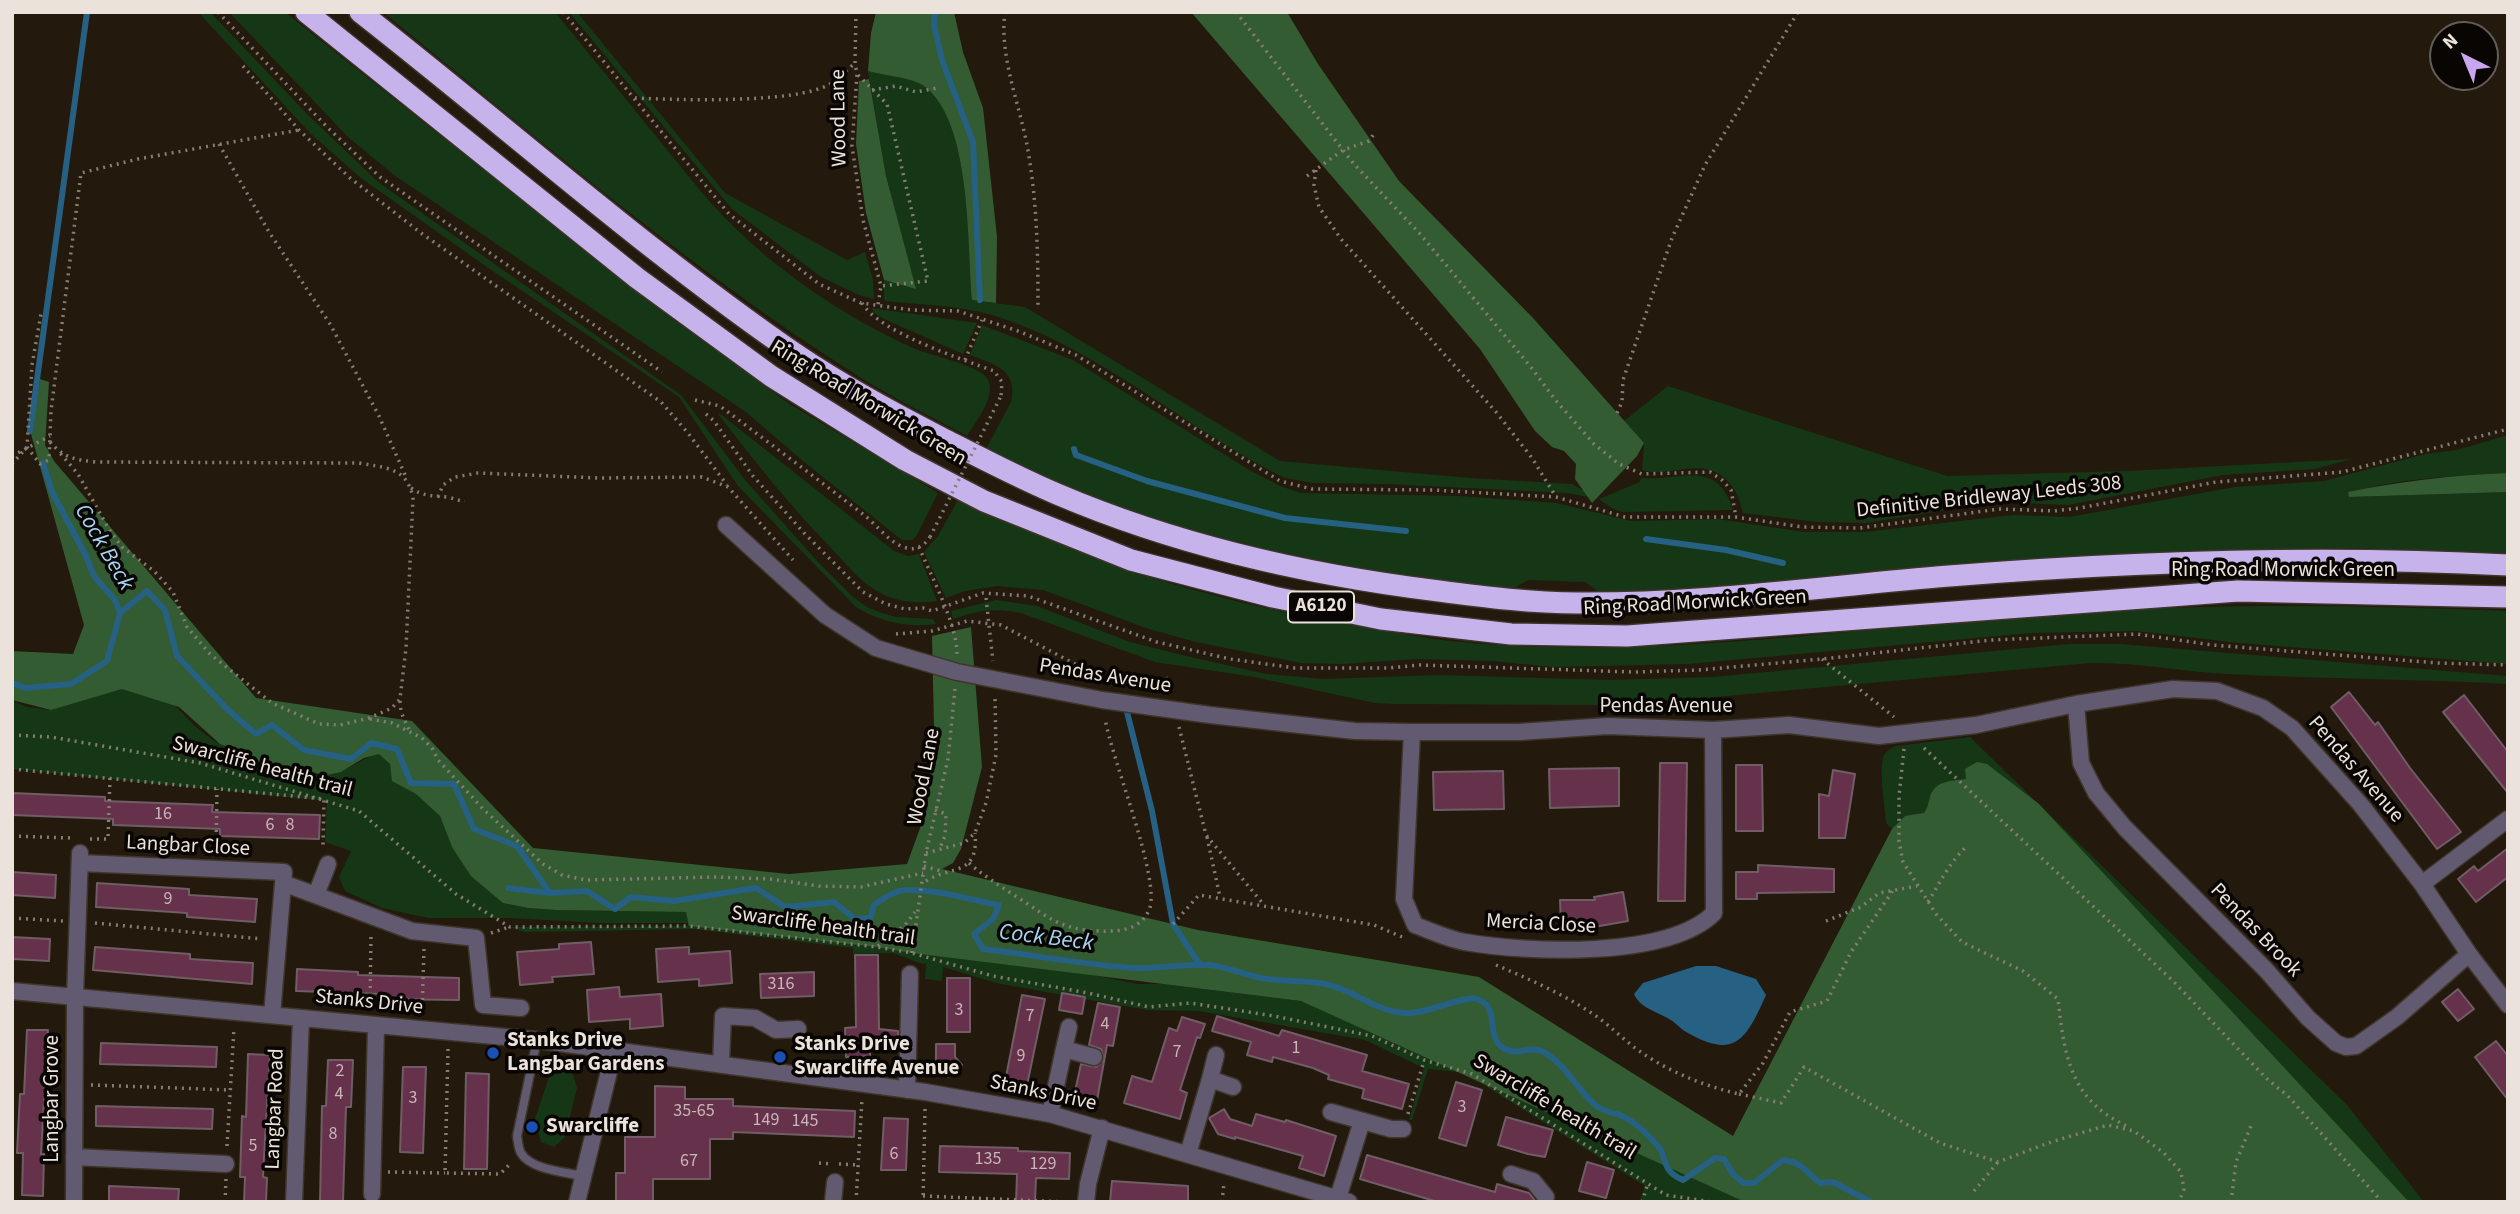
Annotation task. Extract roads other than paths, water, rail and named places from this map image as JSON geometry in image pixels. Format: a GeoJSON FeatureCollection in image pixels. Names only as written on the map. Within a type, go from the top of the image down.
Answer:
{"type":"FeatureCollection","features":[{"type":"Feature","properties":{"kind":"highway","name":"Ring Road Morwick Green"},"geometry":{"type":"LineString","coordinates":[[306,12],[637,278],[771,376],[905,460],[973,495],[1131,560],[1273,597],[1381,619],[1511,634],[1627,636],[2238,591],[2508,597]]}},
{"type":"Feature","properties":{"kind":"highway","name":"Ring Road Morwick Green"},"geometry":{"type":"LineString","coordinates":[[360,12],[719,299],[805,360],[859,393],[993,464],[1060,495],[1181,539],[1273,564],[1364,582],[1483,597],[1573,603],[1673,602],[1832,585],[2113,564],[2339,559],[2508,565]]}},
{"type":"Feature","properties":{"kind":"street","name":"Pendas Avenue"},"geometry":{"type":"LineString","coordinates":[[726,525],[825,615],[877,648],[957,672],[1102,701],[1355,731],[1519,732],[1608,726],[1713,730],[1789,724],[1879,736],[1976,724],[2076,704],[2174,689],[2217,691],[2263,708],[2292,727],[2361,805],[2508,1005]]}},
{"type":"Feature","properties":{"kind":"street","name":"Pendas Brook"},"geometry":{"type":"LineString","coordinates":[[2076,704],[2081,763],[2096,793],[2125,828],[2266,970],[2308,1018],[2336,1042],[2346,1047],[2356,1046],[2397,1017],[2469,954]]}},
{"type":"Feature","properties":{"kind":"street","name":"Mercia Close"},"geometry":{"type":"LineString","coordinates":[[1412,733],[1404,899],[1415,925],[1464,942],[1555,951],[1611,949],[1655,941],[1703,924],[1714,913],[1713,730]]}},
{"type":"Feature","properties":{"kind":"street"},"geometry":{"type":"LineString","coordinates":[[2421,884],[2508,819]]}},
{"type":"Feature","properties":{"kind":"street","name":"Langbar Close"},"geometry":{"type":"LineString","coordinates":[[80,858],[284,872],[283,883],[412,931],[476,938],[482,1005],[521,1008]]}},
{"type":"Feature","properties":{"kind":"street","name":"Langbar Grove"},"geometry":{"type":"LineString","coordinates":[[74,1202],[75,997],[80,858]]}},
{"type":"Feature","properties":{"kind":"street"},"geometry":{"type":"LineString","coordinates":[[316,895],[326,860]]}},
{"type":"Feature","properties":{"kind":"street"},"geometry":{"type":"LineString","coordinates":[[272,1015],[283,883]]}},
{"type":"Feature","properties":{"kind":"street"},"geometry":{"type":"LineString","coordinates":[[906,1090],[910,974]]}},
{"type":"Feature","properties":{"kind":"street","name":"Stanks Drive"},"geometry":{"type":"LineString","coordinates":[[12,991],[537,1040],[925,1092],[1050,1114],[1343,1200]]}},
{"type":"Feature","properties":{"kind":"street"},"geometry":{"type":"LineString","coordinates":[[722,1063],[723,1016],[755,1018],[776,1030],[798,1029]]}},
{"type":"Feature","properties":{"kind":"street","name":"Langbar Road"},"geometry":{"type":"LineString","coordinates":[[294,1202],[301,1018]]}},
{"type":"Feature","properties":{"kind":"street"},"geometry":{"type":"LineString","coordinates":[[372,1194],[373,1025]]}},
{"type":"Feature","properties":{"kind":"street"},"geometry":{"type":"LineString","coordinates":[[1050,1114],[1069,1027]]}},
{"type":"Feature","properties":{"kind":"street"},"geometry":{"type":"LineString","coordinates":[[1064,1049],[1094,1056]]}},
{"type":"Feature","properties":{"kind":"street"},"geometry":{"type":"LineString","coordinates":[[577,1202],[614,1051]]}},
{"type":"Feature","properties":{"kind":"street"},"geometry":{"type":"LineString","coordinates":[[1188,1154],[1216,1055]]}},
{"type":"Feature","properties":{"kind":"street"},"geometry":{"type":"LineString","coordinates":[[1210,1079],[1233,1087]]}},
{"type":"Feature","properties":{"kind":"street"},"geometry":{"type":"LineString","coordinates":[[1331,1112],[1391,1129],[1403,1129]]}},
{"type":"Feature","properties":{"kind":"street"},"geometry":{"type":"LineString","coordinates":[[1343,1200],[1362,1121]]}},
{"type":"Feature","properties":{"kind":"street"},"geometry":{"type":"LineString","coordinates":[[1086,1202],[1102,1128]]}},
{"type":"Feature","properties":{"kind":"street"},"geometry":{"type":"LineString","coordinates":[[74,1157],[226,1164]]}},
{"type":"Feature","properties":{"kind":"street"},"geometry":{"type":"LineString","coordinates":[[1511,1174],[1532,1181],[1545,1199],[1555,1182]]}},
{"type":"Feature","properties":{"kind":"street"},"geometry":{"type":"LineString","coordinates":[[833,1202],[835,1182]]}},
{"type":"Feature","properties":{"kind":"lane"},"geometry":{"type":"LineString","coordinates":[[537,1040],[517,1136],[522,1154],[537,1165],[583,1177]]}},
{"type":"Feature","properties":{"kind":"water"},"geometry":{"type":"Polygon","coordinates":[[[1696,966],[1716,966],[1756,979],[1766,995],[1752,1024],[1737,1041],[1716,1044],[1703,1040],[1644,1006],[1634,994],[1643,983],[1696,966]]]}},
{"type":"Feature","properties":{"kind":"waterway"},"geometry":{"type":"LineString","coordinates":[[30,431],[87,12]]}},
{"type":"Feature","properties":{"kind":"waterway"},"geometry":{"type":"LineString","coordinates":[[935,12],[934,25],[942,60],[973,142],[980,300]]}},
{"type":"Feature","properties":{"kind":"waterway"},"geometry":{"type":"LineString","coordinates":[[1074,449],[1076,455],[1147,481],[1285,518],[1406,531]]}},
{"type":"Feature","properties":{"kind":"waterway","name":"Cock Beck"},"geometry":{"type":"LineString","coordinates":[[43,463],[52,492],[94,576],[115,600],[120,613]]}},
{"type":"Feature","properties":{"kind":"waterway"},"geometry":{"type":"LineString","coordinates":[[1646,539],[1726,550],[1783,563]]}},
{"type":"Feature","properties":{"kind":"waterway","name":"Cock Beck"},"geometry":{"type":"LineString","coordinates":[[120,613],[147,591],[165,610],[177,656],[228,710],[256,734],[272,725],[304,750],[351,759],[371,743],[397,749],[411,783],[454,784],[474,829],[517,846],[550,893],[587,891],[615,909],[631,897],[674,901],[756,888],[785,907],[834,902],[855,919],[871,918],[873,906],[898,892],[930,891],[999,905],[993,919],[974,934],[983,949],[1136,968],[1217,966],[1262,978],[1325,984],[1394,1012],[1413,1013],[1477,999],[1489,1008],[1494,1036],[1502,1047],[1514,1051],[1535,1050],[1547,1054],[1598,1107],[1632,1121],[1643,1130],[1660,1149],[1667,1167],[1675,1176],[1683,1180],[1715,1158],[1724,1159],[1733,1174],[1743,1183],[1754,1183],[1783,1160],[1799,1165],[1820,1183],[1833,1182],[1871,1202]]}},
{"type":"Feature","properties":{"kind":"waterway"},"geometry":{"type":"LineString","coordinates":[[12,683],[25,688],[71,684],[107,661],[120,613]]}},
{"type":"Feature","properties":{"kind":"waterway"},"geometry":{"type":"LineString","coordinates":[[1127,712],[1152,811],[1173,924],[1200,965]]}},
{"type":"Feature","properties":{"kind":"waterway"},"geometry":{"type":"LineString","coordinates":[[508,888],[550,893]]}},
{"type":"Feature","properties":{"kind":"place","name":"Stanks Drive Langbar Gardens"},"geometry":{"type":"Point","coordinates":[493,1053]}},
{"type":"Feature","properties":{"kind":"place","name":"Stanks Drive Swarcliffe Avenue"},"geometry":{"type":"Point","coordinates":[780,1057]}},
{"type":"Feature","properties":{"kind":"place","name":"Swarcliffe"},"geometry":{"type":"Point","coordinates":[532,1127]}}]}
